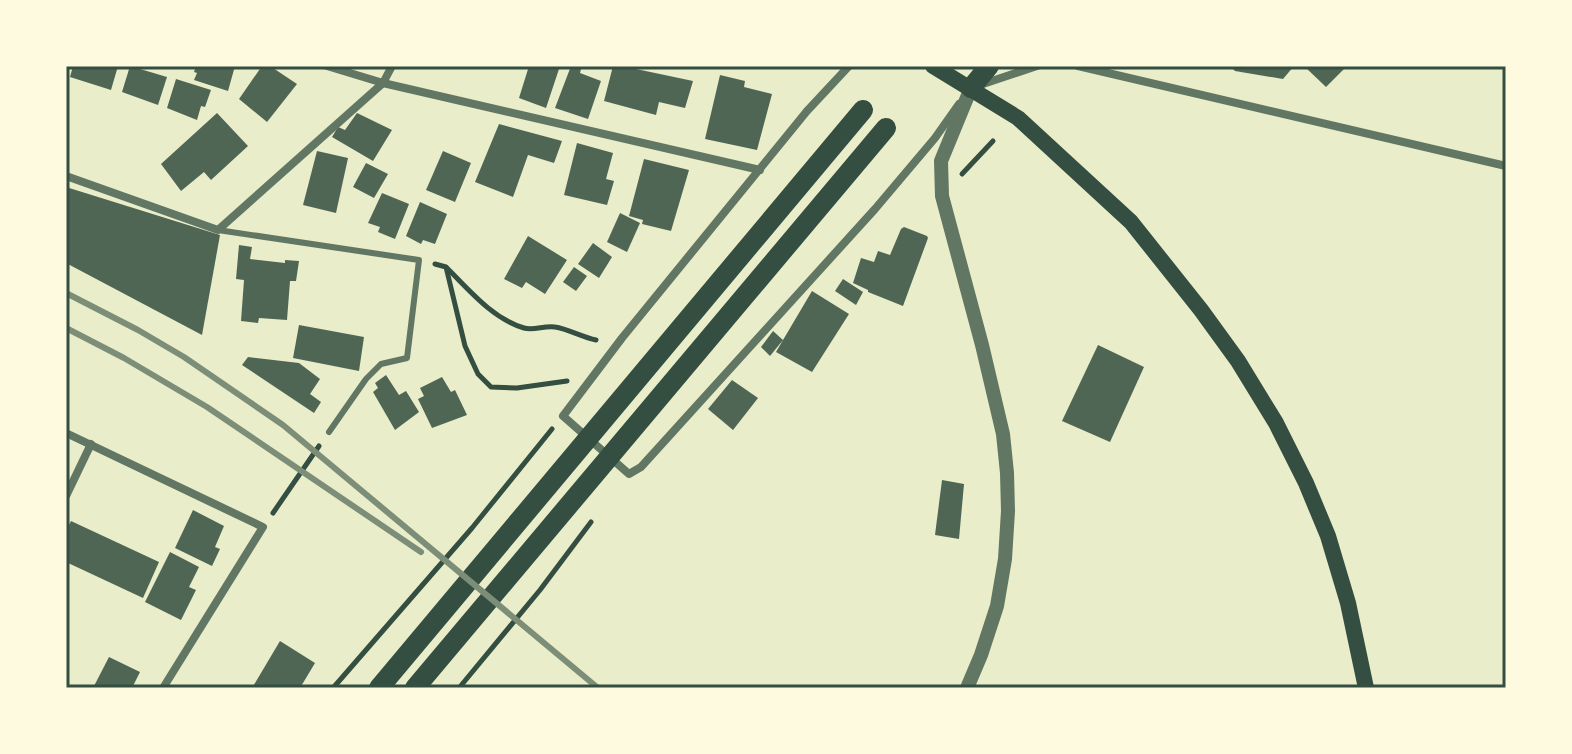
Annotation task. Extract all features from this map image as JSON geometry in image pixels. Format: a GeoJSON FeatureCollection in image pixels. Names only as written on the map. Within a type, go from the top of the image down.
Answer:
{"type":"FeatureCollection","features":[{"type":"Feature","properties":{"kind":"main road"},"geometry":{"type":"LineString","coordinates":[[933,66],[1018,118],[1131,222],[1238,361],[1276,423],[1328,536],[1348,603],[1366,688]]}},
{"type":"Feature","properties":{"kind":"main road"},"geometry":{"type":"LineString","coordinates":[[971,88],[989,66]]}},
{"type":"Feature","properties":{"kind":"main road"},"geometry":{"type":"LineString","coordinates":[[379,688],[863,110]]}},
{"type":"Feature","properties":{"kind":"main road"},"geometry":{"type":"LineString","coordinates":[[415,688],[886,128]]}},
{"type":"Feature","properties":{"kind":"street"},"geometry":{"type":"LineString","coordinates":[[327,66],[383,83],[760,170]]}},
{"type":"Feature","properties":{"kind":"street"},"geometry":{"type":"LineString","coordinates":[[66,176],[218,230],[383,83],[392,66]]}},
{"type":"Feature","properties":{"kind":"street"},"geometry":{"type":"LineString","coordinates":[[849,66],[807,111],[622,338],[563,416],[629,474],[641,467],[875,209],[935,138],[971,88],[1037,66]]}},
{"type":"Feature","properties":{"kind":"street"},"geometry":{"type":"LineString","coordinates":[[1078,66],[1506,166]]}},
{"type":"Feature","properties":{"kind":"street"},"geometry":{"type":"LineString","coordinates":[[967,688],[997,606],[1005,559],[1008,511],[1003,434],[942,196],[941,161],[971,88]]}},
{"type":"Feature","properties":{"kind":"street"},"geometry":{"type":"LineString","coordinates":[[66,433],[263,527],[163,688]]}},
{"type":"Feature","properties":{"kind":"street"},"geometry":{"type":"LineString","coordinates":[[66,496],[91,444]]}},
{"type":"Feature","properties":{"kind":"lane"},"geometry":{"type":"LineString","coordinates":[[218,230],[419,260],[407,358],[381,364],[366,379],[329,432]]}},
{"type":"Feature","properties":{"kind":"path"},"geometry":{"type":"LineString","coordinates":[[956,181],[993,141]]}},
{"type":"Feature","properties":{"kind":"path"},"geometry":{"type":"LineString","coordinates":[[419,260],[446,267],[478,299],[506,320],[527,330],[553,326],[595,340],[622,338]]}},
{"type":"Feature","properties":{"kind":"path"},"geometry":{"type":"LineString","coordinates":[[446,267],[465,346],[478,374],[491,387],[517,388],[572,380],[584,387]]}},
{"type":"Feature","properties":{"kind":"path"},"geometry":{"type":"LineString","coordinates":[[263,527],[329,432]]}},
{"type":"Feature","properties":{"kind":"path"},"geometry":{"type":"LineString","coordinates":[[333,688],[455,549],[540,443]]}},
{"type":"Feature","properties":{"kind":"path"},"geometry":{"type":"LineString","coordinates":[[459,688],[540,590],[594,518]]}},
{"type":"Feature","properties":{"kind":"building"},"geometry":{"type":"Polygon","coordinates":[[[73,66],[118,66],[111,90],[70,77],[73,66]]]}},
{"type":"Feature","properties":{"kind":"building"},"geometry":{"type":"Polygon","coordinates":[[[130,66],[167,77],[158,105],[122,92],[130,66]]]}},
{"type":"Feature","properties":{"kind":"building"},"geometry":{"type":"Polygon","coordinates":[[[196,66],[235,66],[228,91],[194,80],[196,66]]]}},
{"type":"Feature","properties":{"kind":"building"},"geometry":{"type":"Polygon","coordinates":[[[262,66],[270,66],[297,84],[267,122],[239,99],[262,66]]]}},
{"type":"Feature","properties":{"kind":"building"},"geometry":{"type":"Polygon","coordinates":[[[529,66],[560,66],[546,108],[519,98],[529,66]]]}},
{"type":"Feature","properties":{"kind":"building"},"geometry":{"type":"Polygon","coordinates":[[[571,66],[601,81],[588,119],[555,108],[571,66]]]}},
{"type":"Feature","properties":{"kind":"building"},"geometry":{"type":"Polygon","coordinates":[[[613,66],[693,81],[685,108],[659,102],[656,115],[604,101],[613,66]]]}},
{"type":"Feature","properties":{"kind":"building"},"geometry":{"type":"Polygon","coordinates":[[[1230,66],[1294,66],[1283,79],[1235,71],[1230,66]]]}},
{"type":"Feature","properties":{"kind":"building"},"geometry":{"type":"Polygon","coordinates":[[[1304,66],[1347,66],[1326,87],[1304,66]]]}},
{"type":"Feature","properties":{"kind":"building"},"geometry":{"type":"Polygon","coordinates":[[[720,75],[745,81],[744,87],[772,94],[757,150],[705,139],[720,75]]]}},
{"type":"Feature","properties":{"kind":"building"},"geometry":{"type":"Polygon","coordinates":[[[176,79],[211,90],[197,120],[167,108],[176,79]]]}},
{"type":"Feature","properties":{"kind":"building"},"geometry":{"type":"Polygon","coordinates":[[[217,113],[248,146],[211,180],[204,172],[181,191],[161,164],[217,113]]]}},
{"type":"Feature","properties":{"kind":"building"},"geometry":{"type":"Polygon","coordinates":[[[357,113],[392,130],[373,161],[332,137],[338,127],[345,130],[357,113]]]}},
{"type":"Feature","properties":{"kind":"building"},"geometry":{"type":"Polygon","coordinates":[[[499,124],[562,141],[554,163],[528,155],[513,197],[475,182],[499,124]]]}},
{"type":"Feature","properties":{"kind":"building"},"geometry":{"type":"Polygon","coordinates":[[[577,143],[613,153],[606,179],[614,181],[607,205],[564,195],[577,143]]]}},
{"type":"Feature","properties":{"kind":"building"},"geometry":{"type":"Polygon","coordinates":[[[317,151],[348,158],[336,213],[303,205],[317,151]]]}},
{"type":"Feature","properties":{"kind":"building"},"geometry":{"type":"Polygon","coordinates":[[[443,151],[471,163],[455,202],[426,190],[443,151]]]}},
{"type":"Feature","properties":{"kind":"building"},"geometry":{"type":"Polygon","coordinates":[[[644,159],[689,170],[671,231],[642,224],[643,220],[629,216],[644,159]]]}},
{"type":"Feature","properties":{"kind":"building"},"geometry":{"type":"Polygon","coordinates":[[[366,163],[388,174],[374,198],[353,187],[366,163]]]}},
{"type":"Feature","properties":{"kind":"building"},"geometry":{"type":"Polygon","coordinates":[[[66,187],[220,235],[202,335],[66,263],[66,187]]]}},
{"type":"Feature","properties":{"kind":"building"},"geometry":{"type":"Polygon","coordinates":[[[382,193],[409,204],[395,239],[378,232],[380,227],[368,223],[382,193]]]}},
{"type":"Feature","properties":{"kind":"building"},"geometry":{"type":"Polygon","coordinates":[[[420,202],[447,214],[435,244],[423,240],[421,244],[406,236],[420,202]]]}},
{"type":"Feature","properties":{"kind":"building"},"geometry":{"type":"Polygon","coordinates":[[[620,213],[640,223],[627,252],[607,242],[620,213]]]}},
{"type":"Feature","properties":{"kind":"building"},"geometry":{"type":"Polygon","coordinates":[[[904,227],[928,238],[903,306],[853,283],[861,258],[874,262],[878,251],[890,255],[904,227]]]}},
{"type":"Feature","properties":{"kind":"building"},"geometry":{"type":"Polygon","coordinates":[[[528,236],[567,260],[545,294],[526,282],[522,288],[504,279],[528,236]]]}},
{"type":"Feature","properties":{"kind":"building"},"geometry":{"type":"Polygon","coordinates":[[[593,243],[612,257],[599,278],[578,264],[593,243]]]}},
{"type":"Feature","properties":{"kind":"building"},"geometry":{"type":"Polygon","coordinates":[[[239,245],[252,247],[250,259],[285,263],[285,260],[299,261],[296,281],[290,281],[287,320],[259,318],[258,323],[241,321],[244,280],[236,279],[239,245]]]}},
{"type":"Feature","properties":{"kind":"building"},"geometry":{"type":"Polygon","coordinates":[[[574,267],[587,276],[576,291],[563,282],[574,267]]]}},
{"type":"Feature","properties":{"kind":"building"},"geometry":{"type":"Polygon","coordinates":[[[843,279],[863,292],[856,305],[835,291],[843,279]]]}},
{"type":"Feature","properties":{"kind":"building"},"geometry":{"type":"Polygon","coordinates":[[[812,291],[849,314],[812,372],[776,352],[812,291]]]}},
{"type":"Feature","properties":{"kind":"building"},"geometry":{"type":"Polygon","coordinates":[[[299,325],[364,337],[359,371],[293,358],[299,325]]]}},
{"type":"Feature","properties":{"kind":"building"},"geometry":{"type":"Polygon","coordinates":[[[773,331],[783,340],[770,356],[761,347],[773,331]]]}},
{"type":"Feature","properties":{"kind":"building"},"geometry":{"type":"Polygon","coordinates":[[[1098,345],[1144,367],[1110,442],[1062,421],[1098,345]]]}},
{"type":"Feature","properties":{"kind":"building"},"geometry":{"type":"Polygon","coordinates":[[[248,357],[299,363],[320,379],[310,394],[321,402],[314,413],[242,365],[248,357]]]}},
{"type":"Feature","properties":{"kind":"building"},"geometry":{"type":"Polygon","coordinates":[[[386,375],[399,395],[406,391],[419,412],[395,430],[373,392],[378,388],[375,383],[386,375]]]}},
{"type":"Feature","properties":{"kind":"building"},"geometry":{"type":"Polygon","coordinates":[[[442,377],[451,392],[455,390],[467,415],[432,428],[418,399],[424,396],[420,388],[442,377]]]}},
{"type":"Feature","properties":{"kind":"building"},"geometry":{"type":"Polygon","coordinates":[[[732,380],[758,398],[733,430],[708,409],[732,380]]]}},
{"type":"Feature","properties":{"kind":"building"},"geometry":{"type":"Polygon","coordinates":[[[942,480],[964,484],[959,539],[935,535],[942,480]]]}},
{"type":"Feature","properties":{"kind":"building"},"geometry":{"type":"Polygon","coordinates":[[[193,510],[224,526],[215,547],[220,549],[212,566],[175,548],[193,510]]]}},
{"type":"Feature","properties":{"kind":"building"},"geometry":{"type":"Polygon","coordinates":[[[71,521],[159,562],[143,598],[66,562],[66,531],[71,521]]]}},
{"type":"Feature","properties":{"kind":"building"},"geometry":{"type":"Polygon","coordinates":[[[170,552],[199,567],[189,587],[196,590],[181,620],[145,602],[170,552]]]}},
{"type":"Feature","properties":{"kind":"building"},"geometry":{"type":"Polygon","coordinates":[[[280,641],[315,663],[300,688],[252,688],[280,641]]]}},
{"type":"Feature","properties":{"kind":"building"},"geometry":{"type":"Polygon","coordinates":[[[109,657],[140,672],[132,688],[93,688],[109,657]]]}},
{"type":"Feature","properties":{"kind":"railway"},"geometry":{"type":"LineString","coordinates":[[66,293],[184,357],[283,425],[598,688]]}},
{"type":"Feature","properties":{"kind":"railway"},"geometry":{"type":"LineString","coordinates":[[66,328],[207,407],[421,552]]}}]}
